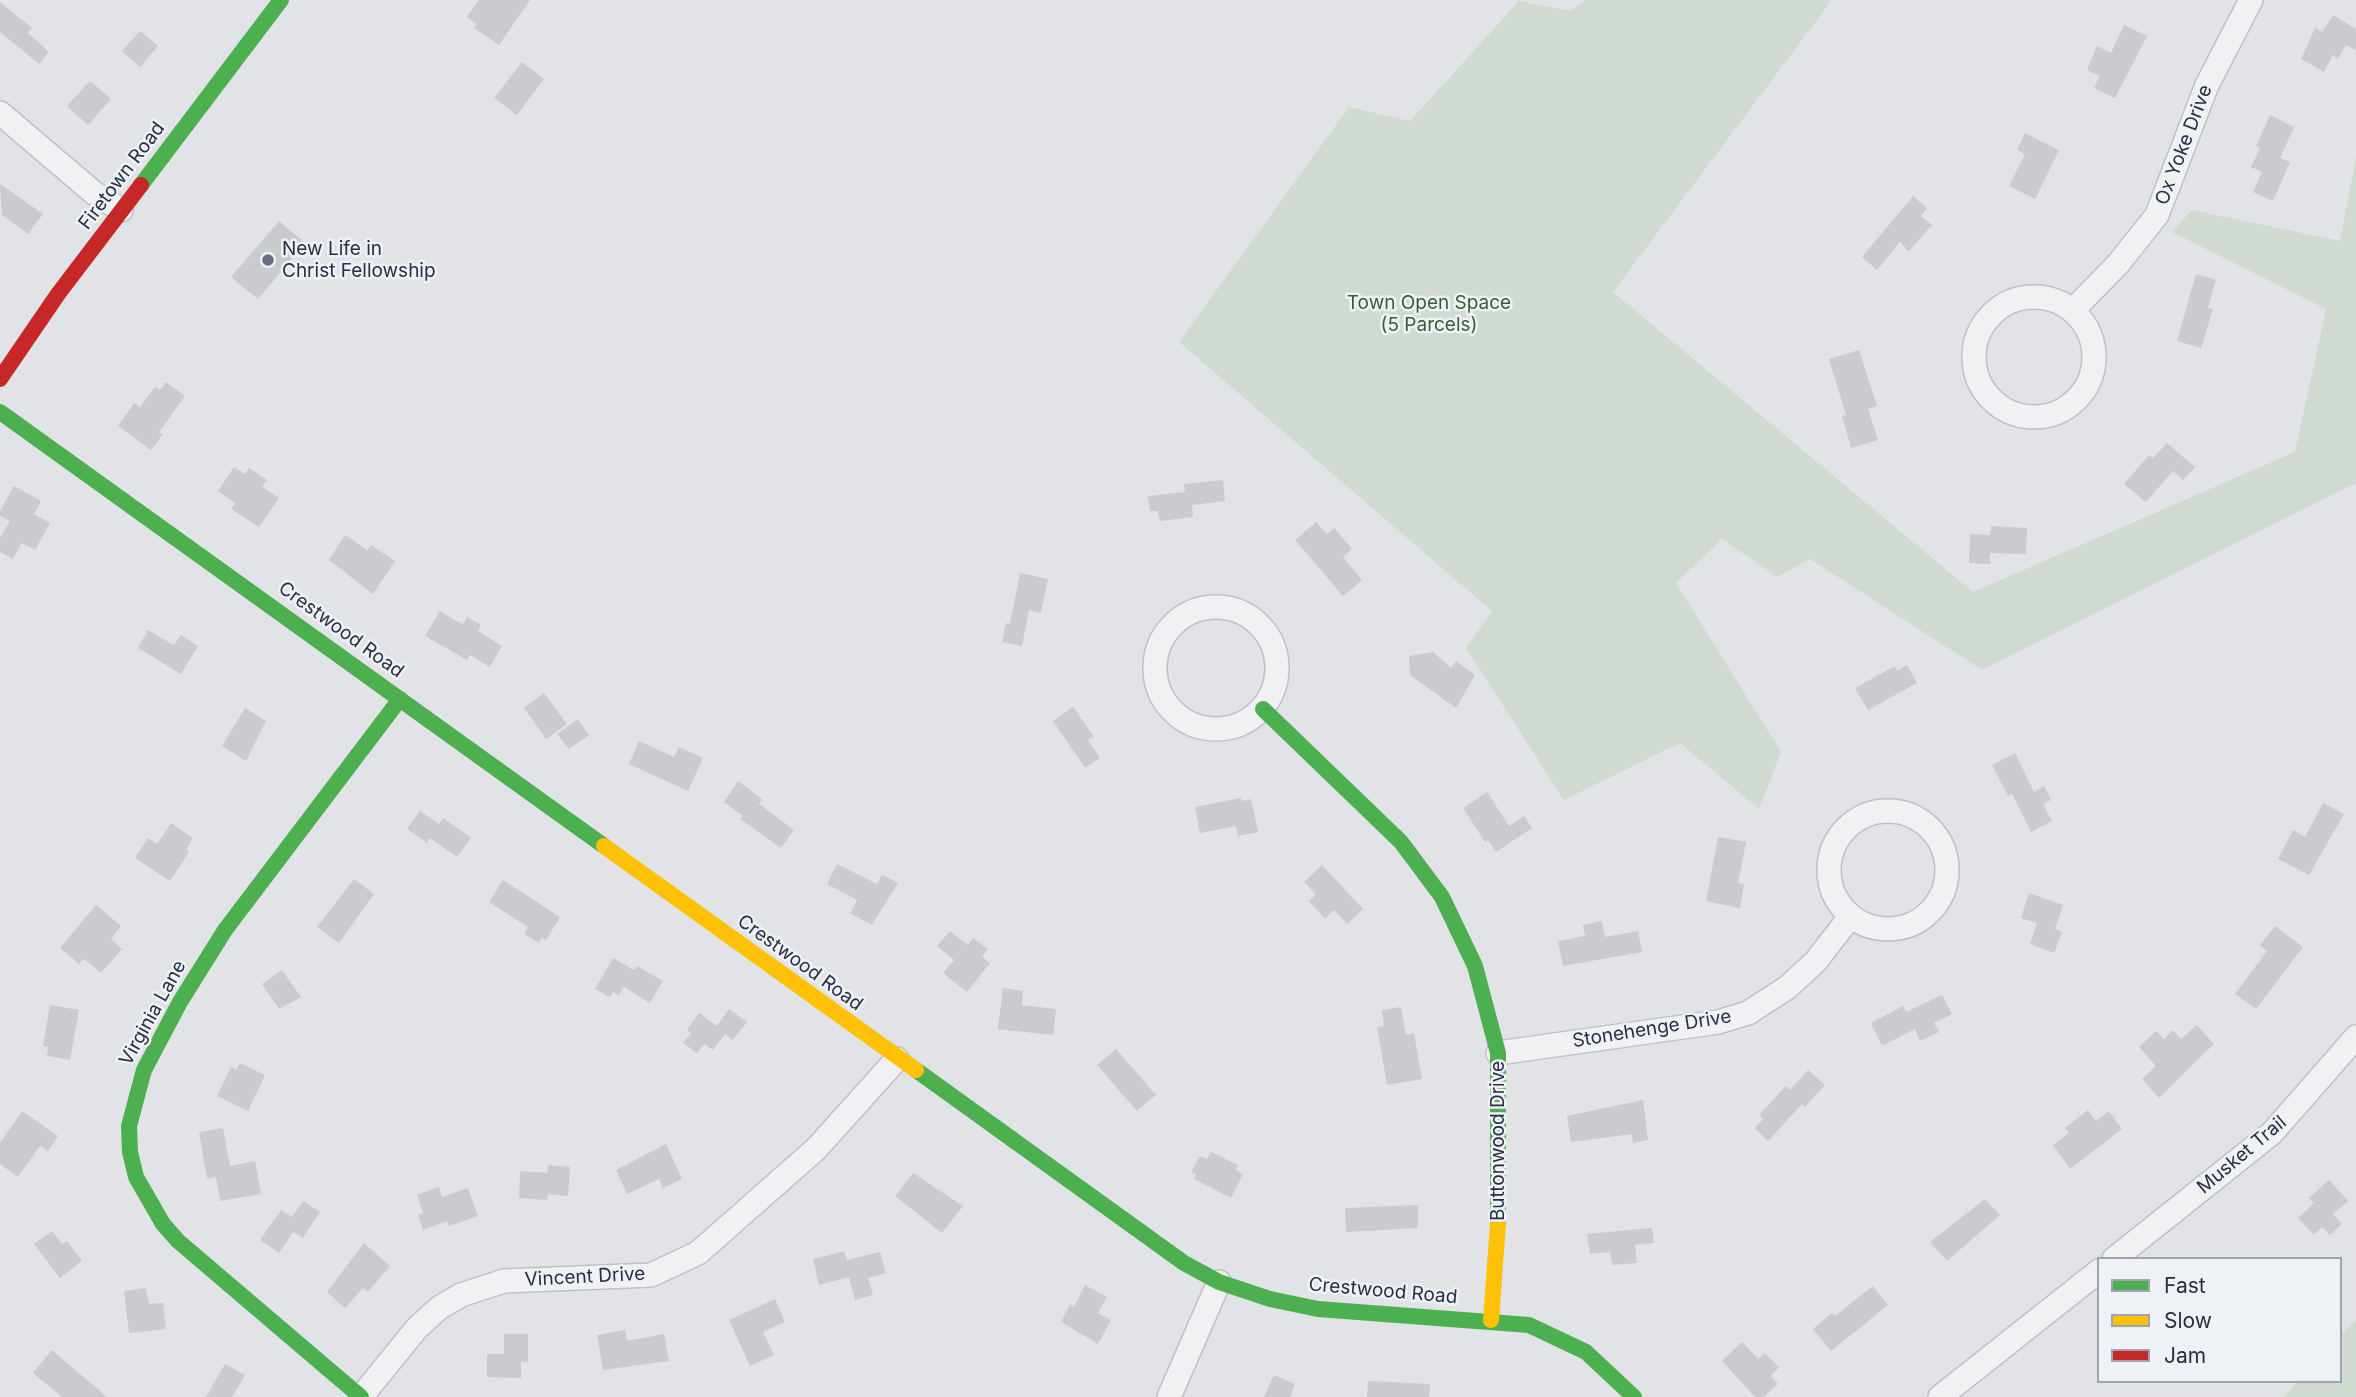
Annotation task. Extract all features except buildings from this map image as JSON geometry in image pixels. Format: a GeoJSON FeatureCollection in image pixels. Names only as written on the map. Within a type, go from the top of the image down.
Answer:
{"type":"FeatureCollection","features":[{"type":"Feature","properties":{"kind":"street","name":"Firetown Road"},"geometry":{"type":"LineString","coordinates":[[0,379],[121,210],[281,0]]}},
{"type":"Feature","properties":{"kind":"street","name":"Ox Yoke Drive"},"geometry":{"type":"LineString","coordinates":[[2073,310],[2118,264],[2157,215],[2207,85],[2251,0]]}},
{"type":"Feature","properties":{"kind":"street"},"geometry":{"type":"LineString","coordinates":[[0,113],[93,193],[121,210]]}},
{"type":"Feature","properties":{"kind":"street"},"geometry":{"type":"LineString","coordinates":[[2034,296],[2055,299],[2073,310],[2086,324],[2094,341],[2095,360],[2091,379],[2082,395],[2067,408],[2050,416],[2031,417],[2011,412],[1993,401],[1980,385],[1974,365],[1978,335],[1996,309],[2014,299],[2034,296]]}},
{"type":"Feature","properties":{"kind":"street","name":"Crestwood Road"},"geometry":{"type":"LineString","coordinates":[[0,412],[1184,1263],[1219,1282],[1270,1299],[1318,1309],[1391,1317],[1491,1320],[1529,1325],[1559,1336],[1587,1352],[1615,1375],[1634,1397]]}},
{"type":"Feature","properties":{"kind":"street"},"geometry":{"type":"LineString","coordinates":[[1208,607],[1229,607],[1249,615],[1265,630],[1275,648],[1278,669],[1274,690],[1263,709],[1246,722],[1225,729],[1204,728],[1184,720],[1168,705],[1156,676],[1159,644],[1171,626],[1187,613],[1208,607]]}},
{"type":"Feature","properties":{"kind":"street","name":"Virginia Lane"},"geometry":{"type":"LineString","coordinates":[[361,1397],[178,1241],[163,1224],[136,1177],[130,1152],[129,1126],[144,1070],[180,1002],[225,930],[400,699]]}},
{"type":"Feature","properties":{"kind":"street","name":"Buttonwood Drive"},"geometry":{"type":"LineString","coordinates":[[1263,709],[1401,842],[1443,897],[1475,966],[1498,1053],[1499,1203],[1491,1320]]}},
{"type":"Feature","properties":{"kind":"street"},"geometry":{"type":"LineString","coordinates":[[1878,811],[1898,812],[1917,818],[1932,831],[1943,847],[1947,867],[1945,886],[1937,904],[1915,923],[1887,930],[1867,927],[1850,917],[1837,902],[1829,884],[1828,864],[1833,846],[1844,829],[1860,817],[1878,811]]}},
{"type":"Feature","properties":{"kind":"street","name":"Stonehenge Drive"},"geometry":{"type":"LineString","coordinates":[[1498,1053],[1718,1022],[1748,1013],[1788,987],[1816,961],[1850,917]]}},
{"type":"Feature","properties":{"kind":"street","name":"Musket Trail"},"geometry":{"type":"LineString","coordinates":[[2117,1257],[2272,1133],[2294,1112],[2356,1037]]}},
{"type":"Feature","properties":{"kind":"street","name":"Vincent Drive"},"geometry":{"type":"LineString","coordinates":[[361,1397],[417,1328],[439,1308],[461,1295],[504,1281],[651,1275],[698,1252],[816,1149],[897,1059]]}},
{"type":"Feature","properties":{"kind":"street"},"geometry":{"type":"LineString","coordinates":[[1940,1397],[2097,1273]]}},
{"type":"Feature","properties":{"kind":"street"},"geometry":{"type":"LineString","coordinates":[[1169,1397],[1219,1282]]}},
{"type":"Feature","properties":{"kind":"green space","name":"Town Open Space (5 Parcels)"},"geometry":{"type":"Polygon","coordinates":[[[1585,0],[1832,0],[1613,292],[1973,592],[2295,452],[2326,309],[2172,232],[2192,210],[2340,241],[2356,157],[2356,483],[1982,670],[1810,559],[1777,577],[1722,539],[1676,583],[1781,752],[1759,809],[1680,743],[1564,800],[1466,648],[1492,611],[1179,342],[1349,107],[1410,121],[1519,1],[1570,11],[1585,0]]]}},
{"type":"Feature","properties":{"kind":"green space"},"geometry":{"type":"Polygon","coordinates":[[[2356,1320],[2356,1397],[2283,1397],[2296,1383],[2342,1383],[2342,1334],[2356,1320]]]}},
{"type":"Feature","properties":{"kind":"traffic: fast"},"geometry":{"type":"LineString","coordinates":[[141,185],[281,0]]}},
{"type":"Feature","properties":{"kind":"traffic: fast"},"geometry":{"type":"LineString","coordinates":[[0,412],[604,846]]}},
{"type":"Feature","properties":{"kind":"traffic: fast"},"geometry":{"type":"LineString","coordinates":[[361,1397],[178,1241],[163,1224],[136,1177],[130,1152],[129,1126],[144,1070],[180,1002],[225,930],[400,699]]}},
{"type":"Feature","properties":{"kind":"traffic: fast"},"geometry":{"type":"LineString","coordinates":[[1263,709],[1401,842],[1442,897],[1475,966],[1498,1053],[1498,1224]]}},
{"type":"Feature","properties":{"kind":"traffic: fast"},"geometry":{"type":"LineString","coordinates":[[916,1070],[1184,1263],[1219,1282],[1270,1299],[1318,1309],[1529,1325],[1586,1352],[1634,1397]]}},
{"type":"Feature","properties":{"kind":"traffic: slow"},"geometry":{"type":"LineString","coordinates":[[604,846],[916,1070]]}},
{"type":"Feature","properties":{"kind":"traffic: slow"},"geometry":{"type":"LineString","coordinates":[[1491,1320],[1498,1224]]}},
{"type":"Feature","properties":{"kind":"traffic: jam"},"geometry":{"type":"LineString","coordinates":[[0,379],[58,294],[141,185]]}},
{"type":"Feature","properties":{"kind":"place","name":"New Life in Christ Fellowship"},"geometry":{"type":"Point","coordinates":[268,260]}}]}
